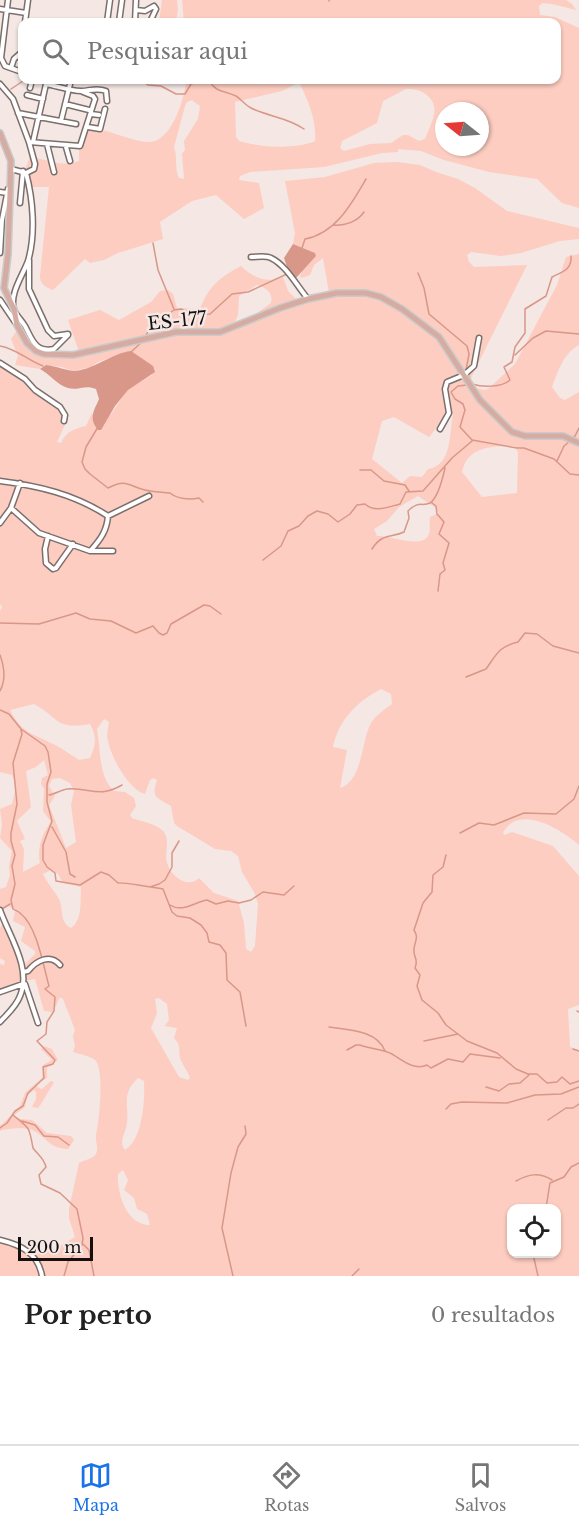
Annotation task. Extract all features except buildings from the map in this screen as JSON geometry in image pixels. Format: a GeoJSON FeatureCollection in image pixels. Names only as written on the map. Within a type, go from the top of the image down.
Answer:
{"type":"FeatureCollection","features":[{"type":"Feature","properties":{"kind":"main road","name":"ES-177"},"geometry":{"type":"LineString","coordinates":[[0,133],[10,156],[11,170],[8,192],[8,254],[3,282],[14,309],[17,326],[27,343],[36,351],[44,354],[73,355],[176,332],[220,332],[308,299],[337,293],[366,293],[388,300],[432,331],[446,346],[480,400],[512,432],[525,435],[563,436],[579,443]]}},
{"type":"Feature","properties":{"kind":"street"},"geometry":{"type":"LineString","coordinates":[[8,0],[1,59],[5,66],[18,71]]}},
{"type":"Feature","properties":{"kind":"street"},"geometry":{"type":"LineString","coordinates":[[25,18],[28,0]]}},
{"type":"Feature","properties":{"kind":"street"},"geometry":{"type":"LineString","coordinates":[[108,18],[110,0]]}},
{"type":"Feature","properties":{"kind":"street"},"geometry":{"type":"LineString","coordinates":[[120,18],[122,0]]}},
{"type":"Feature","properties":{"kind":"street"},"geometry":{"type":"LineString","coordinates":[[135,18],[136,0]]}},
{"type":"Feature","properties":{"kind":"street"},"geometry":{"type":"LineString","coordinates":[[136,10],[145,11],[154,6],[156,9],[152,18]]}},
{"type":"Feature","properties":{"kind":"street"},"geometry":{"type":"LineString","coordinates":[[0,9],[26,13]]}},
{"type":"Feature","properties":{"kind":"street"},"geometry":{"type":"LineString","coordinates":[[0,18],[6,19]]}},
{"type":"Feature","properties":{"kind":"street"},"geometry":{"type":"LineString","coordinates":[[11,68],[18,56]]}},
{"type":"Feature","properties":{"kind":"street"},"geometry":{"type":"LineString","coordinates":[[0,84],[11,95],[31,142],[35,167],[32,171],[11,170]]}},
{"type":"Feature","properties":{"kind":"street"},"geometry":{"type":"LineString","coordinates":[[30,88],[31,84]]}},
{"type":"Feature","properties":{"kind":"street"},"geometry":{"type":"LineString","coordinates":[[31,142],[47,84]]}},
{"type":"Feature","properties":{"kind":"street"},"geometry":{"type":"LineString","coordinates":[[31,142],[66,147],[80,146],[88,127],[94,97],[53,84]]}},
{"type":"Feature","properties":{"kind":"street"},"geometry":{"type":"LineString","coordinates":[[61,121],[70,84]]}},
{"type":"Feature","properties":{"kind":"street"},"geometry":{"type":"LineString","coordinates":[[83,92],[102,89],[106,91],[107,101]]}},
{"type":"Feature","properties":{"kind":"street"},"geometry":{"type":"LineString","coordinates":[[27,95],[43,99]]}},
{"type":"Feature","properties":{"kind":"street"},"geometry":{"type":"LineString","coordinates":[[65,104],[99,115]]}},
{"type":"Feature","properties":{"kind":"street"},"geometry":{"type":"LineString","coordinates":[[88,127],[100,129],[105,109]]}},
{"type":"Feature","properties":{"kind":"street"},"geometry":{"type":"LineString","coordinates":[[17,113],[76,124]]}},
{"type":"Feature","properties":{"kind":"street"},"geometry":{"type":"LineString","coordinates":[[47,144],[54,172]]}},
{"type":"Feature","properties":{"kind":"street"},"geometry":{"type":"LineString","coordinates":[[66,147],[70,161]]}},
{"type":"Feature","properties":{"kind":"street"},"geometry":{"type":"LineString","coordinates":[[20,203],[24,172]]}},
{"type":"Feature","properties":{"kind":"street"},"geometry":{"type":"LineString","coordinates":[[24,172],[33,207],[28,260],[29,290],[48,330],[54,336],[68,334],[54,349],[41,349],[34,345],[14,309],[17,284],[28,260]]}},
{"type":"Feature","properties":{"kind":"street"},"geometry":{"type":"LineString","coordinates":[[0,192],[8,192],[2,220],[0,253]]}},
{"type":"Feature","properties":{"kind":"street"},"geometry":{"type":"LineString","coordinates":[[251,257],[272,258],[308,299]]}},
{"type":"Feature","properties":{"kind":"street"},"geometry":{"type":"LineString","coordinates":[[0,300],[17,326]]}},
{"type":"Feature","properties":{"kind":"street"},"geometry":{"type":"LineString","coordinates":[[440,429],[449,413],[445,389],[447,382],[464,375],[476,363],[479,339]]}},
{"type":"Feature","properties":{"kind":"street"},"geometry":{"type":"LineString","coordinates":[[0,363],[25,379],[35,390],[60,407],[65,415],[64,421]]}},
{"type":"Feature","properties":{"kind":"street"},"geometry":{"type":"LineString","coordinates":[[0,481],[54,491],[80,501],[108,516]]}},
{"type":"Feature","properties":{"kind":"street"},"geometry":{"type":"LineString","coordinates":[[0,523],[10,508],[20,483]]}},
{"type":"Feature","properties":{"kind":"street"},"geometry":{"type":"LineString","coordinates":[[108,516],[149,496]]}},
{"type":"Feature","properties":{"kind":"street"},"geometry":{"type":"LineString","coordinates":[[10,508],[39,533],[90,550],[113,551]]}},
{"type":"Feature","properties":{"kind":"street"},"geometry":{"type":"LineString","coordinates":[[90,550],[101,539],[108,525],[108,516]]}},
{"type":"Feature","properties":{"kind":"street"},"geometry":{"type":"LineString","coordinates":[[48,536],[45,549],[46,563],[53,569],[72,544]]}},
{"type":"Feature","properties":{"kind":"street"},"geometry":{"type":"LineString","coordinates":[[0,910],[23,972],[24,982],[38,1023]]}},
{"type":"Feature","properties":{"kind":"street"},"geometry":{"type":"LineString","coordinates":[[23,972],[48,958],[57,961],[60,965]]}},
{"type":"Feature","properties":{"kind":"street"},"geometry":{"type":"LineString","coordinates":[[0,992],[24,982]]}},
{"type":"Feature","properties":{"kind":"street"},"geometry":{"type":"LineString","coordinates":[[0,1022],[18,1001],[24,982]]}},
{"type":"Feature","properties":{"kind":"street"},"geometry":{"type":"LineString","coordinates":[[0,1240],[30,1252],[42,1276]]}},
{"type":"Feature","properties":{"kind":"shaded area"},"geometry":{"type":"Polygon","coordinates":[[[162,0],[177,0],[177,18],[160,18],[162,0]]]}},
{"type":"Feature","properties":{"kind":"shaded area"},"geometry":{"type":"Polygon","coordinates":[[[182,0],[566,0],[576,10],[543,3],[539,6],[540,15],[557,18],[184,18],[182,0]]]}},
{"type":"Feature","properties":{"kind":"shaded area"},"geometry":{"type":"Polygon","coordinates":[[[561,20],[579,28],[579,208],[562,203],[537,179],[489,172],[444,160],[421,151],[398,149],[398,152],[382,153],[324,167],[250,172],[240,176],[239,180],[259,183],[264,208],[244,219],[216,195],[192,201],[160,222],[163,239],[118,253],[104,260],[90,263],[85,259],[53,290],[42,284],[40,276],[49,187],[28,187],[24,172],[30,157],[66,164],[79,161],[79,145],[87,129],[106,131],[134,140],[151,142],[159,139],[171,126],[180,106],[185,84],[296,84],[282,91],[235,102],[236,137],[239,141],[277,147],[298,146],[315,141],[313,119],[300,84],[561,84],[561,20]],[[406,89],[383,101],[377,123],[342,141],[340,148],[344,151],[370,144],[391,143],[403,135],[419,141],[425,139],[434,112],[432,102],[419,90],[406,89]],[[192,100],[185,106],[174,147],[179,178],[184,179],[182,154],[185,150],[184,141],[198,119],[200,106],[192,100]]]}},
{"type":"Feature","properties":{"kind":"shaded area"},"geometry":{"type":"Polygon","coordinates":[[[397,162],[420,165],[458,179],[507,211],[579,228],[579,239],[560,241],[521,253],[501,256],[471,252],[467,255],[474,267],[527,265],[470,380],[475,388],[484,390],[488,389],[515,364],[557,285],[566,257],[579,254],[579,345],[565,358],[552,387],[560,398],[565,400],[579,392],[579,845],[557,829],[539,821],[513,822],[503,832],[504,835],[512,832],[553,846],[579,876],[579,1005],[568,1009],[570,1047],[579,1050],[579,1276],[0,1276],[0,1239],[36,1254],[53,1250],[75,1237],[69,1218],[69,1209],[79,1163],[93,1157],[97,1151],[96,1137],[101,1084],[95,1060],[73,1052],[75,1030],[63,999],[60,997],[53,1012],[44,1011],[35,979],[25,981],[22,967],[35,954],[35,951],[21,941],[25,927],[13,921],[15,911],[9,906],[0,910],[0,889],[6,887],[10,875],[12,851],[0,838],[2,825],[0,809],[12,804],[16,787],[12,775],[0,772],[0,611],[2,607],[0,604],[0,361],[22,373],[62,406],[68,418],[57,442],[61,443],[71,431],[86,426],[92,413],[94,424],[111,414],[128,389],[152,375],[153,366],[126,352],[98,362],[91,367],[73,371],[62,367],[42,365],[40,369],[15,365],[18,356],[11,339],[18,329],[30,345],[40,351],[61,354],[79,352],[68,320],[100,310],[119,320],[151,302],[160,291],[168,290],[173,294],[177,308],[200,309],[207,294],[216,283],[241,266],[260,278],[271,280],[283,277],[288,291],[296,299],[329,293],[323,258],[314,265],[310,275],[301,278],[300,276],[316,256],[315,253],[293,244],[295,233],[285,181],[325,177],[374,163],[397,162]],[[257,285],[239,296],[238,315],[234,324],[253,316],[271,303],[272,299],[266,289],[257,285]],[[449,412],[429,437],[394,417],[382,421],[372,459],[402,483],[410,476],[422,477],[428,469],[442,461],[450,439],[453,414],[449,412]],[[498,446],[475,452],[465,463],[462,472],[482,497],[517,493],[518,452],[514,446],[498,446]],[[418,496],[399,507],[387,521],[374,529],[377,536],[419,541],[428,536],[430,517],[439,513],[436,508],[418,496]],[[381,689],[364,700],[344,720],[333,747],[347,750],[340,788],[348,784],[357,769],[371,723],[392,704],[391,694],[381,689]],[[34,704],[10,710],[19,724],[29,732],[79,760],[90,758],[95,741],[90,724],[63,724],[34,704]],[[104,719],[97,729],[101,762],[109,785],[114,791],[125,792],[134,798],[136,806],[130,815],[132,818],[156,826],[163,831],[167,842],[167,863],[176,877],[185,882],[199,878],[214,893],[238,901],[244,923],[246,949],[251,952],[255,946],[258,904],[242,872],[238,856],[231,851],[215,849],[177,826],[174,823],[171,806],[158,799],[155,794],[157,780],[153,778],[150,780],[145,794],[133,786],[122,772],[110,748],[107,739],[109,722],[104,719]],[[44,760],[36,767],[26,771],[31,807],[17,821],[25,839],[20,841],[24,849],[23,872],[40,863],[41,841],[51,822],[43,811],[44,789],[41,784],[42,778],[48,775],[44,760]],[[60,778],[52,779],[49,786],[55,796],[49,805],[66,848],[76,842],[71,805],[74,791],[70,783],[60,778]],[[51,870],[43,874],[59,899],[63,919],[71,928],[79,915],[81,887],[63,883],[58,874],[51,870]],[[159,998],[155,999],[157,1013],[151,1028],[179,1077],[188,1080],[190,1078],[179,1055],[179,1045],[174,1038],[177,1028],[165,1026],[169,1020],[167,1004],[159,998]],[[138,1078],[129,1089],[127,1123],[122,1141],[125,1150],[136,1138],[139,1129],[142,1118],[144,1081],[138,1078]],[[123,1170],[118,1174],[121,1198],[129,1214],[142,1224],[150,1225],[147,1214],[137,1209],[134,1198],[124,1190],[128,1180],[123,1170]]]}},
{"type":"Feature","properties":{"kind":"shaded area"},"geometry":{"type":"Polygon","coordinates":[[[293,244],[315,253],[316,256],[296,278],[289,273],[284,258],[293,244]]]}},
{"type":"Feature","properties":{"kind":"shaded area"},"geometry":{"type":"Polygon","coordinates":[[[131,351],[153,366],[155,372],[128,390],[115,406],[101,430],[98,430],[93,422],[94,411],[99,399],[96,389],[68,388],[40,369],[46,365],[73,371],[80,370],[131,351]]]}},
{"type":"Feature","properties":{"kind":"shaded area"},"geometry":{"type":"Polygon","coordinates":[[[4,922],[21,968],[20,984],[0,988],[0,964],[4,965],[5,961],[0,958],[0,928],[4,922]]]}},
{"type":"Feature","properties":{"kind":"shaded area"},"geometry":{"type":"Polygon","coordinates":[[[44,1046],[52,1049],[58,1060],[47,1067],[47,1078],[37,1084],[37,1087],[42,1089],[51,1081],[54,1082],[38,1108],[32,1107],[36,1099],[34,1090],[27,1096],[25,1107],[13,1116],[32,1120],[47,1133],[71,1136],[74,1140],[68,1149],[52,1145],[31,1130],[17,1128],[0,1131],[0,1126],[19,1108],[25,1093],[42,1078],[43,1065],[52,1060],[41,1049],[44,1046]]]}},
{"type":"Feature","properties":{"kind":"waterway"},"geometry":{"type":"LineString","coordinates":[[11,89],[18,84]]}},
{"type":"Feature","properties":{"kind":"waterway"},"geometry":{"type":"LineString","coordinates":[[147,84],[161,86],[176,94],[185,94],[191,84]]}},
{"type":"Feature","properties":{"kind":"waterway"},"geometry":{"type":"LineString","coordinates":[[212,84],[217,89],[236,96],[251,108],[304,129]]}},
{"type":"Feature","properties":{"kind":"waterway"},"geometry":{"type":"LineString","coordinates":[[302,248],[305,239],[326,230],[342,216],[366,179]]}},
{"type":"Feature","properties":{"kind":"waterway"},"geometry":{"type":"LineString","coordinates":[[333,225],[350,223],[364,212]]}},
{"type":"Feature","properties":{"kind":"waterway"},"geometry":{"type":"LineString","coordinates":[[153,243],[158,270],[174,309]]}},
{"type":"Feature","properties":{"kind":"waterway"},"geometry":{"type":"LineString","coordinates":[[472,384],[497,386],[510,380],[504,367],[512,362],[515,347],[525,333],[525,309],[546,296],[552,277],[568,267],[571,256]]}},
{"type":"Feature","properties":{"kind":"waterway"},"geometry":{"type":"LineString","coordinates":[[418,273],[424,288],[429,314],[467,346],[469,354],[466,370],[472,383]]}},
{"type":"Feature","properties":{"kind":"waterway"},"geometry":{"type":"LineString","coordinates":[[145,337],[151,326],[174,310],[181,309],[197,315],[210,314],[232,294],[248,292],[287,274]]}},
{"type":"Feature","properties":{"kind":"waterway"},"geometry":{"type":"LineString","coordinates":[[515,355],[533,338],[546,331],[579,334]]}},
{"type":"Feature","properties":{"kind":"waterway"},"geometry":{"type":"LineString","coordinates":[[131,352],[143,341]]}},
{"type":"Feature","properties":{"kind":"waterway"},"geometry":{"type":"LineString","coordinates":[[0,346],[43,366]]}},
{"type":"Feature","properties":{"kind":"waterway"},"geometry":{"type":"LineString","coordinates":[[467,385],[458,386],[451,392],[455,399],[463,404],[465,410],[460,427],[472,440],[524,448],[554,459],[570,474],[579,475]]}},
{"type":"Feature","properties":{"kind":"waterway"},"geometry":{"type":"LineString","coordinates":[[98,427],[86,447],[82,462],[85,469],[108,488],[124,483],[148,491],[170,493],[180,498],[199,498],[203,502]]}},
{"type":"Feature","properties":{"kind":"waterway"},"geometry":{"type":"LineString","coordinates":[[573,437],[579,428]]}},
{"type":"Feature","properties":{"kind":"waterway"},"geometry":{"type":"LineString","coordinates":[[263,560],[281,546],[288,531],[299,526],[308,516],[317,511],[328,514],[338,522],[350,514],[357,505],[365,504],[377,509],[386,508],[400,504],[406,492],[423,491],[452,458],[472,441]]}},
{"type":"Feature","properties":{"kind":"waterway"},"geometry":{"type":"LineString","coordinates":[[557,461],[564,446],[570,441]]}},
{"type":"Feature","properties":{"kind":"waterway"},"geometry":{"type":"LineString","coordinates":[[372,549],[379,540],[404,532],[409,518],[408,511],[433,500],[440,487],[445,468]]}},
{"type":"Feature","properties":{"kind":"waterway"},"geometry":{"type":"LineString","coordinates":[[360,470],[371,470],[384,481],[405,485],[409,491]]}},
{"type":"Feature","properties":{"kind":"waterway"},"geometry":{"type":"LineString","coordinates":[[432,503],[444,522],[439,534],[449,543],[443,563],[445,570],[440,574],[438,591]]}},
{"type":"Feature","properties":{"kind":"waterway"},"geometry":{"type":"LineString","coordinates":[[0,623],[39,624],[76,613],[90,619],[111,621],[136,633],[153,626],[163,635],[167,633],[171,624],[204,605],[210,606],[221,614]]}},
{"type":"Feature","properties":{"kind":"waterway"},"geometry":{"type":"LineString","coordinates":[[466,677],[486,669],[499,652],[506,646],[518,642],[525,633],[537,634],[553,646],[579,653]]}},
{"type":"Feature","properties":{"kind":"waterway"},"geometry":{"type":"LineString","coordinates":[[0,655],[4,673],[0,691]]}},
{"type":"Feature","properties":{"kind":"waterway"},"geometry":{"type":"LineString","coordinates":[[0,710],[9,714],[21,729],[45,746],[48,752],[51,772],[47,784],[47,802],[52,821],[43,845],[43,860],[47,867],[55,873],[56,881],[80,885],[101,872],[109,875],[118,883],[163,889],[172,912],[177,916],[190,918],[201,925],[207,933],[209,942],[220,945],[226,953],[227,980],[240,992],[246,1026]]}},
{"type":"Feature","properties":{"kind":"waterway"},"geometry":{"type":"LineString","coordinates":[[0,1128],[7,1123],[15,1111],[23,1106],[28,1093],[44,1078],[43,1067],[53,1064],[55,1060],[37,1041],[46,1034],[47,1022],[54,1011],[55,997],[45,989],[49,986],[31,928],[27,920],[13,909],[11,900],[15,884],[12,866],[15,855],[11,833],[17,804],[13,763],[22,734],[21,730]]}},
{"type":"Feature","properties":{"kind":"waterway"},"geometry":{"type":"LineString","coordinates":[[49,795],[67,789],[100,792],[122,785]]}},
{"type":"Feature","properties":{"kind":"waterway"},"geometry":{"type":"LineString","coordinates":[[460,833],[479,823],[494,825],[524,813],[556,814],[574,799],[579,786]]}},
{"type":"Feature","properties":{"kind":"waterway"},"geometry":{"type":"LineString","coordinates":[[52,827],[66,852],[70,874],[75,877]]}},
{"type":"Feature","properties":{"kind":"waterway"},"geometry":{"type":"LineString","coordinates":[[150,887],[165,880],[172,867],[172,853],[179,841]]}},
{"type":"Feature","properties":{"kind":"waterway"},"geometry":{"type":"LineString","coordinates":[[446,855],[443,867],[433,875],[432,892],[423,903],[414,930],[416,937],[415,968],[420,975],[417,986],[422,1000],[438,1013],[446,1025],[467,1041],[497,1053],[516,1069],[528,1074],[537,1074],[547,1083],[557,1082],[562,1077],[570,1084],[579,1081]]}},
{"type":"Feature","properties":{"kind":"waterway"},"geometry":{"type":"LineString","coordinates":[[170,905],[179,908],[207,900],[216,904],[228,901],[239,903],[251,900],[263,892],[284,895],[294,886]]}},
{"type":"Feature","properties":{"kind":"waterway"},"geometry":{"type":"LineString","coordinates":[[2,909],[10,904]]}},
{"type":"Feature","properties":{"kind":"waterway"},"geometry":{"type":"LineString","coordinates":[[329,1027],[369,1035],[376,1039],[385,1051]]}},
{"type":"Feature","properties":{"kind":"waterway"},"geometry":{"type":"LineString","coordinates":[[424,1041],[458,1034]]}},
{"type":"Feature","properties":{"kind":"waterway"},"geometry":{"type":"LineString","coordinates":[[347,1050],[360,1045],[388,1052],[413,1066],[427,1065],[431,1068],[448,1059],[463,1062],[470,1054],[500,1058]]}},
{"type":"Feature","properties":{"kind":"waterway"},"geometry":{"type":"LineString","coordinates":[[573,1049],[579,1051]]}},
{"type":"Feature","properties":{"kind":"waterway"},"geometry":{"type":"LineString","coordinates":[[486,1087],[499,1091],[509,1084],[520,1083],[529,1075]]}},
{"type":"Feature","properties":{"kind":"waterway"},"geometry":{"type":"LineString","coordinates":[[446,1109],[451,1104],[462,1102],[507,1103],[535,1095],[561,1094],[579,1087]]}},
{"type":"Feature","properties":{"kind":"waterway"},"geometry":{"type":"LineString","coordinates":[[548,1120],[566,1108],[573,1108],[579,1104]]}},
{"type":"Feature","properties":{"kind":"waterway"},"geometry":{"type":"LineString","coordinates":[[13,1115],[28,1128],[33,1148],[45,1164],[46,1167],[39,1175],[41,1184],[60,1193],[77,1209],[83,1238],[82,1245],[68,1262],[64,1276]]}},
{"type":"Feature","properties":{"kind":"waterway"},"geometry":{"type":"LineString","coordinates":[[22,1121],[35,1125],[44,1136],[58,1137],[69,1145]]}},
{"type":"Feature","properties":{"kind":"waterway"},"geometry":{"type":"LineString","coordinates":[[233,1276],[222,1228],[231,1173],[238,1147],[246,1134],[245,1126]]}},
{"type":"Feature","properties":{"kind":"waterway"},"geometry":{"type":"LineString","coordinates":[[547,1204],[550,1183],[564,1177],[571,1167],[579,1163]]}},
{"type":"Feature","properties":{"kind":"waterway"},"geometry":{"type":"LineString","coordinates":[[516,1181],[534,1175],[552,1180]]}},
{"type":"Feature","properties":{"kind":"waterway"},"geometry":{"type":"LineString","coordinates":[[83,1244],[89,1250],[94,1276]]}},
{"type":"Feature","properties":{"kind":"waterway"},"geometry":{"type":"LineString","coordinates":[[534,1258],[538,1276]]}},
{"type":"Feature","properties":{"kind":"waterway"},"geometry":{"type":"LineString","coordinates":[[352,1276],[359,1269]]}}]}
